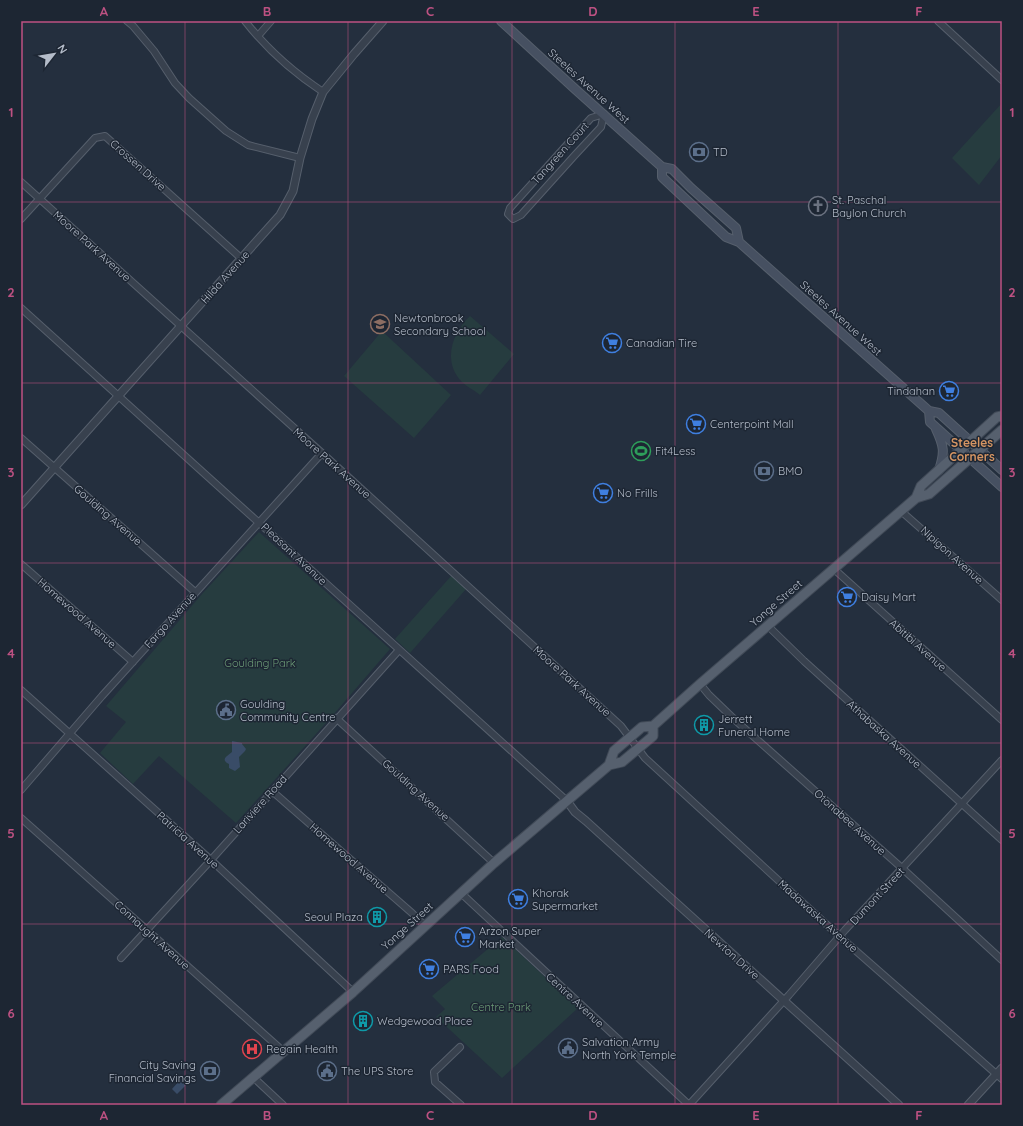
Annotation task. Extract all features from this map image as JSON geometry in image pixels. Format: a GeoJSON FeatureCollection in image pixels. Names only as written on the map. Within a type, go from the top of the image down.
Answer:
{"type":"FeatureCollection","features":[{"type":"Feature","properties":{"kind":"main road","name":"Steeles Avenue West"},"geometry":{"type":"LineString","coordinates":[[501,21],[662,167],[672,169],[736,228],[739,242]]}},
{"type":"Feature","properties":{"kind":"main road","name":"Steeles Avenue West"},"geometry":{"type":"LineString","coordinates":[[662,167],[662,177],[726,237],[739,242],[929,411],[939,413],[1002,470]]}},
{"type":"Feature","properties":{"kind":"main road"},"geometry":{"type":"LineString","coordinates":[[689,202],[697,193]]}},
{"type":"Feature","properties":{"kind":"main road","name":"Steeles Avenue West"},"geometry":{"type":"LineString","coordinates":[[929,411],[930,422],[1002,487]]}},
{"type":"Feature","properties":{"kind":"main road","name":"Yonge Street"},"geometry":{"type":"LineString","coordinates":[[916,498],[921,486],[970,441],[998,417],[1002,416]]}},
{"type":"Feature","properties":{"kind":"main road"},"geometry":{"type":"LineString","coordinates":[[935,427],[944,452],[939,470]]}},
{"type":"Feature","properties":{"kind":"main road","name":"Yonge Street"},"geometry":{"type":"LineString","coordinates":[[609,765],[614,751],[629,738],[642,727],[653,726],[916,498],[929,494],[1002,430]]}},
{"type":"Feature","properties":{"kind":"main road","name":"Yonge Street"},"geometry":{"type":"LineString","coordinates":[[221,1105],[282,1051],[353,992],[462,894],[494,863],[609,765],[622,762],[653,736],[653,726]]}},
{"type":"Feature","properties":{"kind":"street"},"geometry":{"type":"LineString","coordinates":[[127,21],[154,51],[167,73],[189,98],[226,131],[252,146],[300,158]]}},
{"type":"Feature","properties":{"kind":"street"},"geometry":{"type":"LineString","coordinates":[[245,21],[269,49],[311,85],[323,92]]}},
{"type":"Feature","properties":{"kind":"street"},"geometry":{"type":"LineString","coordinates":[[258,36],[272,21]]}},
{"type":"Feature","properties":{"kind":"street","name":"Hilda Avenue"},"geometry":{"type":"LineString","coordinates":[[21,505],[280,215],[292,191],[312,119],[323,92],[383,21]]}},
{"type":"Feature","properties":{"kind":"street"},"geometry":{"type":"LineString","coordinates":[[938,21],[1002,80]]}},
{"type":"Feature","properties":{"kind":"street","name":"Tangreen Court"},"geometry":{"type":"LineString","coordinates":[[604,114],[601,127],[527,209],[521,215],[513,219],[508,214],[510,208],[517,199],[591,118],[604,114]]}},
{"type":"Feature","properties":{"kind":"street","name":"Crossen Drive"},"geometry":{"type":"LineString","coordinates":[[21,219],[95,138],[105,136],[242,259]]}},
{"type":"Feature","properties":{"kind":"street","name":"Moore Park Avenue"},"geometry":{"type":"LineString","coordinates":[[21,182],[322,453],[621,726],[638,749]]}},
{"type":"Feature","properties":{"kind":"street"},"geometry":{"type":"LineString","coordinates":[[517,199],[527,209]]}},
{"type":"Feature","properties":{"kind":"street","name":"Pleasant Avenue"},"geometry":{"type":"LineString","coordinates":[[21,308],[567,801]]}},
{"type":"Feature","properties":{"kind":"street","name":"Goulding Avenue"},"geometry":{"type":"LineString","coordinates":[[21,438],[195,592]]}},
{"type":"Feature","properties":{"kind":"street","name":"Fargo Avenue"},"geometry":{"type":"LineString","coordinates":[[21,790],[195,592],[322,453]]}},
{"type":"Feature","properties":{"kind":"street","name":"Nipigon Avenue"},"geometry":{"type":"LineString","coordinates":[[901,511],[1002,600]]}},
{"type":"Feature","properties":{"kind":"street","name":"Homewood Avenue"},"geometry":{"type":"LineString","coordinates":[[21,564],[133,662]]}},
{"type":"Feature","properties":{"kind":"street","name":"Abitibi Avenue"},"geometry":{"type":"LineString","coordinates":[[834,569],[1002,720]]}},
{"type":"Feature","properties":{"kind":"street","name":"Athabaska Avenue"},"geometry":{"type":"LineString","coordinates":[[768,626],[804,661],[1002,840]]}},
{"type":"Feature","properties":{"kind":"street","name":"Lariviere Road"},"geometry":{"type":"LineString","coordinates":[[121,958],[211,860],[398,650]]}},
{"type":"Feature","properties":{"kind":"street","name":"Otonabee Avenue"},"geometry":{"type":"LineString","coordinates":[[700,684],[709,695],[735,720],[903,869],[1002,960]]}},
{"type":"Feature","properties":{"kind":"street","name":"Patricia Avenue"},"geometry":{"type":"LineString","coordinates":[[21,690],[211,860],[353,992]]}},
{"type":"Feature","properties":{"kind":"street","name":"Goulding Avenue"},"geometry":{"type":"LineString","coordinates":[[336,718],[494,863]]}},
{"type":"Feature","properties":{"kind":"street","name":"Madawaska Avenue"},"geometry":{"type":"LineString","coordinates":[[638,749],[648,761],[839,936],[999,1077]]}},
{"type":"Feature","properties":{"kind":"street","name":"Dumont Street"},"geometry":{"type":"LineString","coordinates":[[689,1105],[784,1001],[839,936],[903,869],[1002,760]]}},
{"type":"Feature","properties":{"kind":"street","name":"Homewood Avenue"},"geometry":{"type":"LineString","coordinates":[[272,791],[425,926]]}},
{"type":"Feature","properties":{"kind":"street","name":"Newton Drive"},"geometry":{"type":"LineString","coordinates":[[567,801],[575,812],[898,1105]]}},
{"type":"Feature","properties":{"kind":"street","name":"Connaught Avenue"},"geometry":{"type":"LineString","coordinates":[[21,818],[282,1051]]}},
{"type":"Feature","properties":{"kind":"street","name":"Centre Avenue"},"geometry":{"type":"LineString","coordinates":[[462,894],[689,1105]]}},
{"type":"Feature","properties":{"kind":"street"},"geometry":{"type":"LineString","coordinates":[[460,1048],[434,1072],[435,1082],[460,1105]]}},
{"type":"Feature","properties":{"kind":"street"},"geometry":{"type":"LineString","coordinates":[[968,1105],[999,1077],[1002,1068]]}},
{"type":"Feature","properties":{"kind":"street"},"geometry":{"type":"LineString","coordinates":[[253,1077],[283,1105]]}},
{"type":"Feature","properties":{"kind":"green space"},"geometry":{"type":"Polygon","coordinates":[[[1002,103],[1002,155],[979,185],[952,158],[1002,103]]]}},
{"type":"Feature","properties":{"kind":"green space"},"geometry":{"type":"Polygon","coordinates":[[[470,316],[514,354],[480,395],[462,382],[452,366],[451,357],[454,339],[458,331],[470,316]]]}},
{"type":"Feature","properties":{"kind":"green space"},"geometry":{"type":"Polygon","coordinates":[[[382,331],[451,395],[414,438],[344,376],[382,331]]]}},
{"type":"Feature","properties":{"kind":"green space","name":"Goulding Park"},"geometry":{"type":"Polygon","coordinates":[[[259,532],[390,649],[236,823],[159,756],[133,784],[100,753],[126,722],[106,706],[202,594],[259,532]]]}},
{"type":"Feature","properties":{"kind":"green space"},"geometry":{"type":"Polygon","coordinates":[[[452,575],[467,588],[410,653],[395,639],[452,575]]]}},
{"type":"Feature","properties":{"kind":"green space","name":"Centre Park"},"geometry":{"type":"Polygon","coordinates":[[[502,937],[578,1008],[502,1078],[436,1017],[445,1009],[432,996],[502,937]]]}},
{"type":"Feature","properties":{"kind":"water"},"geometry":{"type":"Polygon","coordinates":[[[232,741],[242,743],[246,749],[239,757],[240,767],[235,771],[229,768],[229,764],[225,761],[226,756],[232,752],[232,741]]]}},
{"type":"Feature","properties":{"kind":"water"},"geometry":{"type":"Polygon","coordinates":[[[181,1079],[187,1084],[177,1094],[172,1089],[181,1079]]]}},
{"type":"Feature","properties":{"kind":"place","name":"TD"},"geometry":{"type":"Point","coordinates":[699,152]}},
{"type":"Feature","properties":{"kind":"place","name":"St. Paschal Baylon Church"},"geometry":{"type":"Point","coordinates":[818,206]}},
{"type":"Feature","properties":{"kind":"place","name":"Newtonbrook Secondary School"},"geometry":{"type":"Point","coordinates":[380,324]}},
{"type":"Feature","properties":{"kind":"place","name":"Canadian Tire"},"geometry":{"type":"Point","coordinates":[612,343]}},
{"type":"Feature","properties":{"kind":"place","name":"Tindahan"},"geometry":{"type":"Point","coordinates":[949,391]}},
{"type":"Feature","properties":{"kind":"place","name":"Centerpoint Mall"},"geometry":{"type":"Point","coordinates":[696,424]}},
{"type":"Feature","properties":{"kind":"place","name":"Fit4Less"},"geometry":{"type":"Point","coordinates":[641,451]}},
{"type":"Feature","properties":{"kind":"place","name":"BMO"},"geometry":{"type":"Point","coordinates":[764,471]}},
{"type":"Feature","properties":{"kind":"place","name":"No Frills"},"geometry":{"type":"Point","coordinates":[603,493]}},
{"type":"Feature","properties":{"kind":"place","name":"Daisy Mart"},"geometry":{"type":"Point","coordinates":[847,597]}},
{"type":"Feature","properties":{"kind":"place","name":"Goulding Community Centre"},"geometry":{"type":"Point","coordinates":[226,710]}},
{"type":"Feature","properties":{"kind":"place","name":"Jerrett Funeral Home"},"geometry":{"type":"Point","coordinates":[704,725]}},
{"type":"Feature","properties":{"kind":"place","name":"Khorak Supermarket"},"geometry":{"type":"Point","coordinates":[518,899]}},
{"type":"Feature","properties":{"kind":"place","name":"Seoul Plaza"},"geometry":{"type":"Point","coordinates":[377,917]}},
{"type":"Feature","properties":{"kind":"place","name":"Arzon Super Market"},"geometry":{"type":"Point","coordinates":[465,937]}},
{"type":"Feature","properties":{"kind":"place","name":"PARS Food"},"geometry":{"type":"Point","coordinates":[429,969]}},
{"type":"Feature","properties":{"kind":"place","name":"Wedgewood Place"},"geometry":{"type":"Point","coordinates":[363,1021]}},
{"type":"Feature","properties":{"kind":"place","name":"Salvation Army North York Temple"},"geometry":{"type":"Point","coordinates":[568,1048]}},
{"type":"Feature","properties":{"kind":"place","name":"Regain Health"},"geometry":{"type":"Point","coordinates":[252,1049]}},
{"type":"Feature","properties":{"kind":"place","name":"City Saving Financial Savings"},"geometry":{"type":"Point","coordinates":[210,1071]}},
{"type":"Feature","properties":{"kind":"place","name":"The UPS Store"},"geometry":{"type":"Point","coordinates":[327,1071]}},
{"type":"Feature","properties":{"kind":"district","name":"Steeles Corners"},"geometry":{"type":"Point","coordinates":[972,450]}}]}
